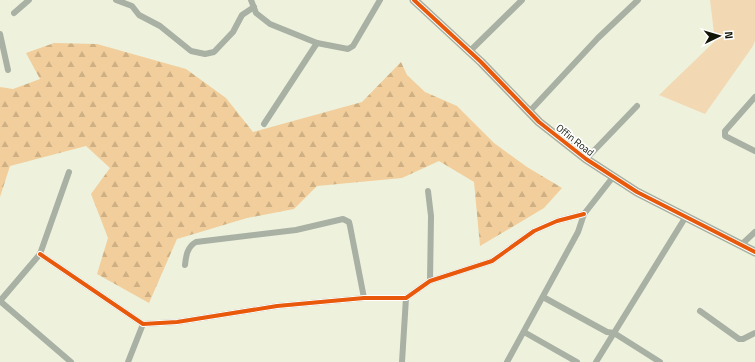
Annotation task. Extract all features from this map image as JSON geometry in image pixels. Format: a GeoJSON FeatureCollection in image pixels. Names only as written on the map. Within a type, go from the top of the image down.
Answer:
{"type":"FeatureCollection","features":[{"type":"Feature","properties":{"kind":"street"},"geometry":{"type":"LineString","coordinates":[[14,13],[29,0]]}},
{"type":"Feature","properties":{"kind":"street"},"geometry":{"type":"LineString","coordinates":[[116,0],[132,6],[139,15],[160,26],[191,51],[205,54],[214,52],[232,32],[242,16],[254,8]]}},
{"type":"Feature","properties":{"kind":"street"},"geometry":{"type":"LineString","coordinates":[[251,0],[256,13],[270,24],[317,43],[350,48],[380,0]]}},
{"type":"Feature","properties":{"kind":"street","name":"Offin Road"},"geometry":{"type":"LineString","coordinates":[[414,0],[529,112],[586,159],[613,177],[685,218],[755,252]]}},
{"type":"Feature","properties":{"kind":"street"},"geometry":{"type":"LineString","coordinates":[[469,52],[522,0]]}},
{"type":"Feature","properties":{"kind":"street"},"geometry":{"type":"LineString","coordinates":[[529,112],[598,38],[638,0]]}},
{"type":"Feature","properties":{"kind":"street"},"geometry":{"type":"LineString","coordinates":[[0,34],[8,70]]}},
{"type":"Feature","properties":{"kind":"street"},"geometry":{"type":"LineString","coordinates":[[264,124],[317,43]]}},
{"type":"Feature","properties":{"kind":"street"},"geometry":{"type":"LineString","coordinates":[[755,97],[724,134],[725,136],[755,151]]}},
{"type":"Feature","properties":{"kind":"street"},"geometry":{"type":"LineString","coordinates":[[586,159],[637,106]]}},
{"type":"Feature","properties":{"kind":"street"},"geometry":{"type":"LineString","coordinates":[[69,172],[40,254],[0,301],[71,362]]}},
{"type":"Feature","properties":{"kind":"street"},"geometry":{"type":"LineString","coordinates":[[507,362],[578,232],[584,214],[613,177]]}},
{"type":"Feature","properties":{"kind":"street"},"geometry":{"type":"LineString","coordinates":[[428,190],[431,216],[430,281]]}},
{"type":"Feature","properties":{"kind":"street"},"geometry":{"type":"LineString","coordinates":[[40,254],[143,324],[177,322],[277,306],[364,298],[406,298],[430,281],[492,261],[534,231],[557,221],[584,214]]}},
{"type":"Feature","properties":{"kind":"street"},"geometry":{"type":"LineString","coordinates":[[596,362],[685,218]]}},
{"type":"Feature","properties":{"kind":"street"},"geometry":{"type":"LineString","coordinates":[[185,265],[189,248],[196,242],[296,230],[343,219],[349,222],[364,298]]}},
{"type":"Feature","properties":{"kind":"street"},"geometry":{"type":"LineString","coordinates":[[741,246],[755,232]]}},
{"type":"Feature","properties":{"kind":"street"},"geometry":{"type":"LineString","coordinates":[[543,297],[607,332],[614,333],[660,362]]}},
{"type":"Feature","properties":{"kind":"street"},"geometry":{"type":"LineString","coordinates":[[402,362],[406,298]]}},
{"type":"Feature","properties":{"kind":"street"},"geometry":{"type":"LineString","coordinates":[[700,311],[739,339],[743,339],[755,333]]}},
{"type":"Feature","properties":{"kind":"street"},"geometry":{"type":"LineString","coordinates":[[128,362],[143,324]]}},
{"type":"Feature","properties":{"kind":"street"},"geometry":{"type":"LineString","coordinates":[[524,332],[577,362]]}},
{"type":"Feature","properties":{"kind":"shaded area"},"geometry":{"type":"Polygon","coordinates":[[[710,0],[755,0],[755,41],[705,114],[659,95],[715,41],[710,0]]]}},
{"type":"Feature","properties":{"kind":"green space"},"geometry":{"type":"Polygon","coordinates":[[[54,43],[97,44],[186,69],[226,98],[253,132],[362,102],[401,62],[407,75],[425,92],[457,106],[494,143],[527,167],[562,188],[544,208],[480,246],[474,182],[439,161],[402,178],[317,186],[294,209],[247,218],[177,239],[149,303],[97,274],[108,238],[91,194],[110,168],[86,146],[10,166],[0,197],[0,87],[13,89],[40,79],[26,53],[54,43]]]}},
{"type":"Feature","properties":{"kind":"cycle path"},"geometry":{"type":"LineString","coordinates":[[414,0],[481,62],[539,122],[586,159],[637,192],[755,252]]}},
{"type":"Feature","properties":{"kind":"cycle path"},"geometry":{"type":"LineString","coordinates":[[40,254],[143,324],[177,322],[277,306],[364,298],[406,298],[430,281],[492,261],[534,231],[557,221],[584,214]]}}]}
